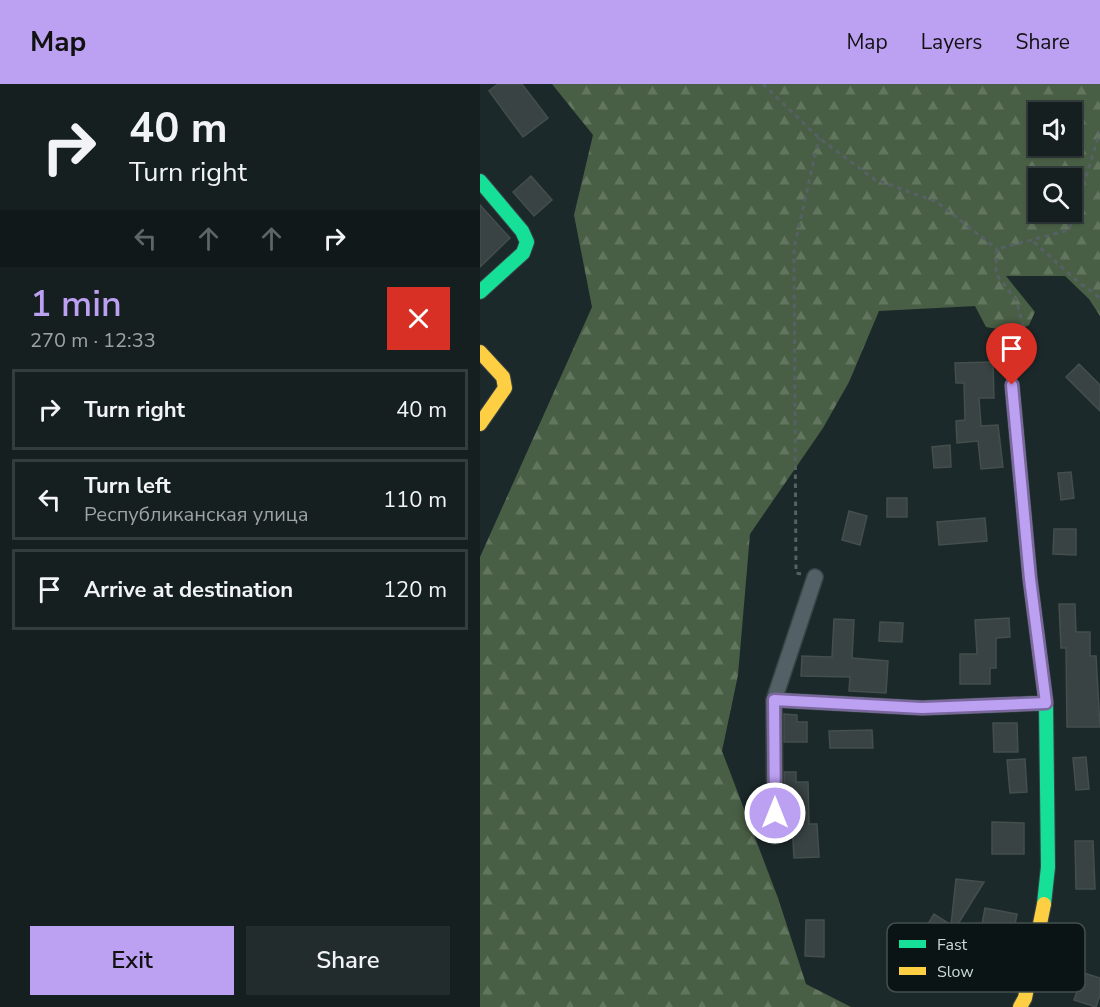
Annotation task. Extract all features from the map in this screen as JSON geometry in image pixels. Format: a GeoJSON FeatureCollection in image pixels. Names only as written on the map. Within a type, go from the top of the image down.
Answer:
{"type":"FeatureCollection","features":[{"type":"Feature","properties":{"kind":"street"},"geometry":{"type":"LineString","coordinates":[[480,181],[522,231],[526,242],[523,253],[480,292]]}},
{"type":"Feature","properties":{"kind":"street"},"geometry":{"type":"LineString","coordinates":[[480,352],[503,377],[505,388],[480,424]]}},
{"type":"Feature","properties":{"kind":"street"},"geometry":{"type":"LineString","coordinates":[[1012,385],[1030,579],[1046,703],[1048,867],[1041,923]]}},
{"type":"Feature","properties":{"kind":"street"},"geometry":{"type":"LineString","coordinates":[[775,836],[774,700],[815,577]]}},
{"type":"Feature","properties":{"kind":"street"},"geometry":{"type":"LineString","coordinates":[[774,700],[922,708],[1046,703]]}},
{"type":"Feature","properties":{"kind":"path"},"geometry":{"type":"LineString","coordinates":[[763,84],[819,138],[874,179],[937,202],[998,249],[1034,242],[1069,230],[1100,132]]}},
{"type":"Feature","properties":{"kind":"path"},"geometry":{"type":"LineString","coordinates":[[796,573],[794,248],[819,138]]}},
{"type":"Feature","properties":{"kind":"path"},"geometry":{"type":"LineString","coordinates":[[1034,242],[1076,280],[1100,298]]}},
{"type":"Feature","properties":{"kind":"path"},"geometry":{"type":"LineString","coordinates":[[998,249],[996,274],[1016,300],[1029,346],[1012,385]]}},
{"type":"Feature","properties":{"kind":"green space"},"geometry":{"type":"Polygon","coordinates":[[[552,84],[1100,84],[1100,316],[1089,299],[1065,276],[1006,276],[1035,312],[1029,325],[1016,332],[986,327],[975,306],[879,311],[849,382],[823,428],[750,534],[738,675],[722,751],[778,898],[806,984],[851,1007],[480,1007],[480,557],[592,307],[574,215],[593,135],[552,84]]]}},
{"type":"Feature","properties":{"kind":"building"},"geometry":{"type":"Polygon","coordinates":[[[498,84],[522,84],[548,118],[523,137],[489,91],[498,84]]]}},
{"type":"Feature","properties":{"kind":"building"},"geometry":{"type":"Polygon","coordinates":[[[531,176],[552,200],[534,216],[513,192],[531,176]]]}},
{"type":"Feature","properties":{"kind":"building"},"geometry":{"type":"Polygon","coordinates":[[[480,205],[510,238],[480,267],[480,205]]]}},
{"type":"Feature","properties":{"kind":"building"},"geometry":{"type":"Polygon","coordinates":[[[1012,339],[1019,363],[999,368],[993,344],[1012,339]]]}},
{"type":"Feature","properties":{"kind":"building"},"geometry":{"type":"Polygon","coordinates":[[[993,362],[994,398],[979,398],[981,426],[998,425],[1003,467],[981,469],[978,441],[957,443],[956,421],[965,420],[964,383],[956,383],[955,363],[993,362]]]}},
{"type":"Feature","properties":{"kind":"building"},"geometry":{"type":"Polygon","coordinates":[[[1079,364],[1100,385],[1100,411],[1066,377],[1079,364]]]}},
{"type":"Feature","properties":{"kind":"building"},"geometry":{"type":"Polygon","coordinates":[[[950,445],[951,467],[934,468],[932,447],[950,445]]]}},
{"type":"Feature","properties":{"kind":"building"},"geometry":{"type":"Polygon","coordinates":[[[1071,472],[1074,498],[1061,500],[1058,473],[1071,472]]]}},
{"type":"Feature","properties":{"kind":"building"},"geometry":{"type":"Polygon","coordinates":[[[887,498],[907,498],[907,517],[887,517],[887,498]]]}},
{"type":"Feature","properties":{"kind":"building"},"geometry":{"type":"Polygon","coordinates":[[[849,511],[867,516],[860,545],[842,540],[849,511]]]}},
{"type":"Feature","properties":{"kind":"building"},"geometry":{"type":"Polygon","coordinates":[[[985,518],[987,541],[939,545],[937,522],[985,518]]]}},
{"type":"Feature","properties":{"kind":"building"},"geometry":{"type":"Polygon","coordinates":[[[1054,529],[1076,529],[1076,555],[1053,554],[1054,529]]]}},
{"type":"Feature","properties":{"kind":"building"},"geometry":{"type":"Polygon","coordinates":[[[1059,604],[1075,604],[1076,632],[1090,632],[1090,656],[1096,656],[1100,727],[1067,727],[1066,648],[1061,648],[1059,604]]]}},
{"type":"Feature","properties":{"kind":"building"},"geometry":{"type":"Polygon","coordinates":[[[1009,618],[1010,637],[996,638],[996,668],[990,668],[990,684],[960,684],[960,654],[977,654],[975,620],[1009,618]]]}},
{"type":"Feature","properties":{"kind":"building"},"geometry":{"type":"Polygon","coordinates":[[[834,619],[854,620],[852,658],[888,661],[886,693],[849,691],[850,677],[801,676],[802,656],[832,657],[834,619]]]}},
{"type":"Feature","properties":{"kind":"building"},"geometry":{"type":"Polygon","coordinates":[[[880,622],[903,623],[902,642],[879,641],[880,622]]]}},
{"type":"Feature","properties":{"kind":"building"},"geometry":{"type":"Polygon","coordinates":[[[784,714],[797,715],[797,722],[807,722],[807,742],[784,742],[784,714]]]}},
{"type":"Feature","properties":{"kind":"building"},"geometry":{"type":"Polygon","coordinates":[[[993,723],[1017,723],[1018,752],[994,752],[993,723]]]}},
{"type":"Feature","properties":{"kind":"building"},"geometry":{"type":"Polygon","coordinates":[[[872,730],[873,748],[830,748],[829,731],[872,730]]]}},
{"type":"Feature","properties":{"kind":"building"},"geometry":{"type":"Polygon","coordinates":[[[1086,757],[1089,789],[1076,790],[1073,758],[1086,757]]]}},
{"type":"Feature","properties":{"kind":"building"},"geometry":{"type":"Polygon","coordinates":[[[1025,759],[1027,792],[1010,793],[1007,760],[1025,759]]]}},
{"type":"Feature","properties":{"kind":"building"},"geometry":{"type":"Polygon","coordinates":[[[784,772],[796,772],[796,782],[808,782],[809,824],[817,824],[819,857],[794,858],[791,805],[785,805],[784,772]]]}},
{"type":"Feature","properties":{"kind":"building"},"geometry":{"type":"Polygon","coordinates":[[[992,822],[1024,823],[1024,854],[992,854],[992,822]]]}},
{"type":"Feature","properties":{"kind":"building"},"geometry":{"type":"Polygon","coordinates":[[[1075,841],[1093,841],[1095,889],[1076,889],[1075,841]]]}},
{"type":"Feature","properties":{"kind":"building"},"geometry":{"type":"Polygon","coordinates":[[[956,879],[984,882],[959,923],[951,923],[956,879]]]}},
{"type":"Feature","properties":{"kind":"building"},"geometry":{"type":"Polygon","coordinates":[[[985,908],[1017,914],[1015,923],[982,923],[985,908]]]}},
{"type":"Feature","properties":{"kind":"building"},"geometry":{"type":"Polygon","coordinates":[[[934,914],[948,923],[928,923],[934,914]]]}},
{"type":"Feature","properties":{"kind":"building"},"geometry":{"type":"Polygon","coordinates":[[[806,920],[824,920],[824,957],[805,956],[806,920]]]}},
{"type":"Feature","properties":{"kind":"building"},"geometry":{"type":"Polygon","coordinates":[[[1085,973],[1100,978],[1100,995],[1096,1007],[1074,1000],[1077,992],[1085,992],[1085,973]]]}},
{"type":"Feature","properties":{"kind":"traffic: fast"},"geometry":{"type":"LineString","coordinates":[[480,181],[522,231],[527,242],[523,253],[480,292]]}},
{"type":"Feature","properties":{"kind":"traffic: fast"},"geometry":{"type":"LineString","coordinates":[[1012,385],[1030,579],[1046,703],[1048,867],[1044,904]]}},
{"type":"Feature","properties":{"kind":"traffic: fast"},"geometry":{"type":"LineString","coordinates":[[774,700],[922,708],[1046,703]]}},
{"type":"Feature","properties":{"kind":"traffic: slow"},"geometry":{"type":"LineString","coordinates":[[480,352],[503,377],[505,388],[480,424]]}},
{"type":"Feature","properties":{"kind":"traffic: slow"},"geometry":{"type":"LineString","coordinates":[[1040,923],[1044,904]]}},
{"type":"Feature","properties":{"kind":"traffic: slow"},"geometry":{"type":"LineString","coordinates":[[1020,1007],[1026,992]]}},
{"type":"Feature","properties":{"kind":"route"},"geometry":{"type":"LineString","coordinates":[[775,813],[774,700],[922,708],[1046,703],[1030,579],[1012,385]]}}]}
